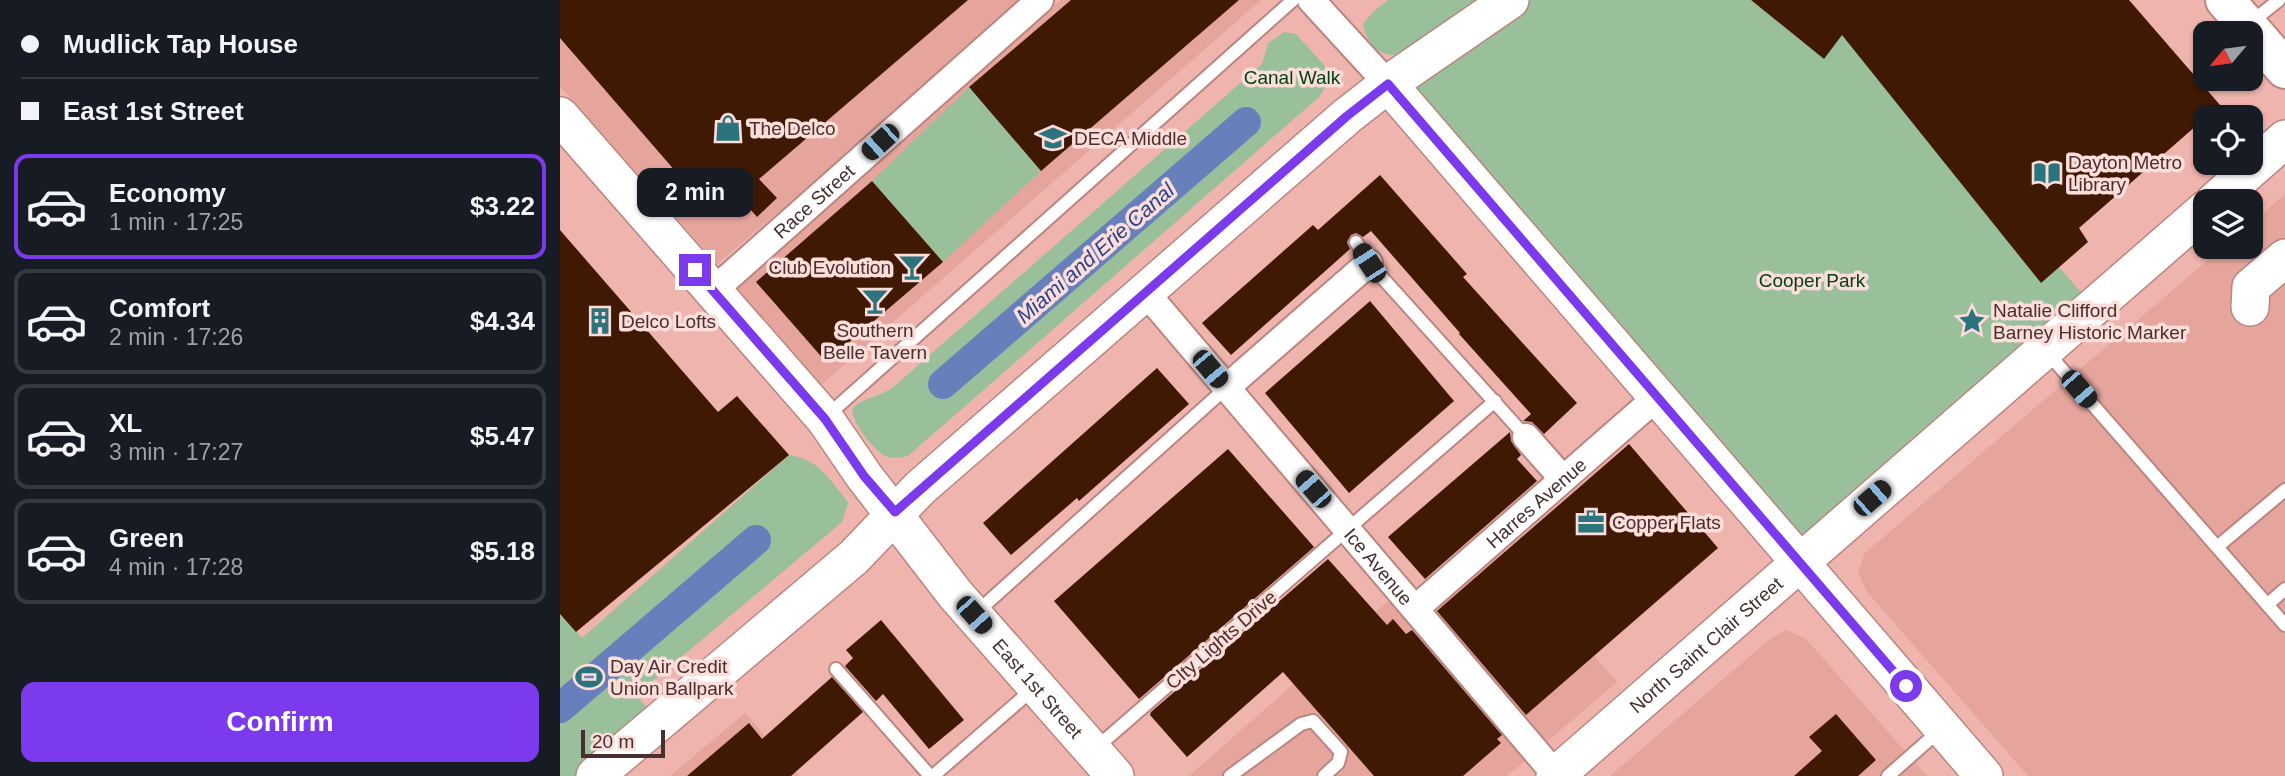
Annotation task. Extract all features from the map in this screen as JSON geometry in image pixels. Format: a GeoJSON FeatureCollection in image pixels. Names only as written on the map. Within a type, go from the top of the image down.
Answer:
{"type":"FeatureCollection","features":[{"type":"Feature","properties":{"kind":"main road"},"geometry":{"type":"LineString","coordinates":[[595,776],[854,556],[895,512],[1347,116],[1388,84],[1510,0]]}},
{"type":"Feature","properties":{"kind":"main road"},"geometry":{"type":"LineString","coordinates":[[2236,13],[2285,69]]}},
{"type":"Feature","properties":{"kind":"main road"},"geometry":{"type":"LineString","coordinates":[[1388,84],[1984,776]]}},
{"type":"Feature","properties":{"kind":"main road","name":"East 1st Street"},"geometry":{"type":"LineString","coordinates":[[560,116],[825,419],[864,476],[895,512],[926,556],[1104,763]]}},
{"type":"Feature","properties":{"kind":"main road"},"geometry":{"type":"LineString","coordinates":[[2229,189],[2285,139]]}},
{"type":"Feature","properties":{"kind":"main road","name":"North Saint Clair Street"},"geometry":{"type":"LineString","coordinates":[[1556,776],[1931,446],[2046,351],[2193,221]]}},
{"type":"Feature","properties":{"kind":"main road"},"geometry":{"type":"LineString","coordinates":[[2250,307],[2251,287],[2285,258]]}},
{"type":"Feature","properties":{"kind":"street","name":"Race Street"},"geometry":{"type":"LineString","coordinates":[[713,291],[1040,0]]}},
{"type":"Feature","properties":{"kind":"street"},"geometry":{"type":"LineString","coordinates":[[1325,4],[1388,84]]}},
{"type":"Feature","properties":{"kind":"street"},"geometry":{"type":"LineString","coordinates":[[1226,388],[1363,252]]}},
{"type":"Feature","properties":{"kind":"street","name":"Ice Avenue"},"geometry":{"type":"LineString","coordinates":[[1146,293],[1556,776]]}},
{"type":"Feature","properties":{"kind":"street","name":"Harres Avenue"},"geometry":{"type":"LineString","coordinates":[[1415,609],[1657,397]]}},
{"type":"Feature","properties":{"kind":"street"},"geometry":{"type":"LineString","coordinates":[[1526,438],[1563,479]]}},
{"type":"Feature","properties":{"kind":"lane"},"geometry":{"type":"LineString","coordinates":[[825,419],[1293,0]]}},
{"type":"Feature","properties":{"kind":"lane"},"geometry":{"type":"LineString","coordinates":[[2236,13],[2279,0]]}},
{"type":"Feature","properties":{"kind":"lane"},"geometry":{"type":"LineString","coordinates":[[1363,252],[1526,438]]}},
{"type":"Feature","properties":{"kind":"lane"},"geometry":{"type":"LineString","coordinates":[[2046,351],[2285,625]]}},
{"type":"Feature","properties":{"kind":"lane"},"geometry":{"type":"LineString","coordinates":[[974,615],[1226,388]]}},
{"type":"Feature","properties":{"kind":"lane","name":"CIty Lights Drive"},"geometry":{"type":"LineString","coordinates":[[1104,763],[1348,530],[1494,401]]}},
{"type":"Feature","properties":{"kind":"lane"},"geometry":{"type":"LineString","coordinates":[[2217,547],[2285,490]]}},
{"type":"Feature","properties":{"kind":"lane"},"geometry":{"type":"LineString","coordinates":[[2267,605],[2285,589]]}},
{"type":"Feature","properties":{"kind":"lane"},"geometry":{"type":"LineString","coordinates":[[836,669],[931,776],[1037,686]]}},
{"type":"Feature","properties":{"kind":"lane"},"geometry":{"type":"LineString","coordinates":[[1230,776],[1301,724],[1313,721],[1341,752],[1338,764],[1324,776]]}},
{"type":"Feature","properties":{"kind":"lane"},"geometry":{"type":"LineString","coordinates":[[1888,776],[1942,728]]}},
{"type":"Feature","properties":{"kind":"shaded area","name":"The Delco"},"geometry":{"type":"Polygon","coordinates":[[[560,0],[1027,0],[717,264],[560,86],[560,0]]]}},
{"type":"Feature","properties":{"kind":"shaded area"},"geometry":{"type":"Polygon","coordinates":[[[1061,0],[1261,0],[821,385],[736,286],[1061,0]]]}},
{"type":"Feature","properties":{"kind":"shaded area"},"geometry":{"type":"Polygon","coordinates":[[[2285,194],[2285,776],[2028,776],[1867,592],[1858,572],[1865,553],[2209,259],[2263,259],[2263,213],[2285,194]]]}},
{"type":"Feature","properties":{"kind":"shaded area"},"geometry":{"type":"Polygon","coordinates":[[[1485,529],[1617,682],[1507,776],[1189,776],[1387,602],[1418,588],[1485,529]]]}},
{"type":"Feature","properties":{"kind":"shaded area"},"geometry":{"type":"Polygon","coordinates":[[[1786,630],[1806,639],[1927,776],[1610,776],[1770,639],[1786,630]]]}},
{"type":"Feature","properties":{"kind":"shaded area"},"geometry":{"type":"Polygon","coordinates":[[[745,713],[800,776],[670,776],[745,713]]]}},
{"type":"Feature","properties":{"kind":"green space"},"geometry":{"type":"Polygon","coordinates":[[[1388,0],[1486,0],[1407,53],[1391,55],[1373,46],[1363,24],[1388,0]]]}},
{"type":"Feature","properties":{"kind":"green space","name":"Cooper Park"},"geometry":{"type":"Polygon","coordinates":[[[1510,0],[1824,0],[2095,308],[1799,562],[1388,84],[1510,0]]]}},
{"type":"Feature","properties":{"kind":"green space","name":"Canal Walk"},"geometry":{"type":"Polygon","coordinates":[[[1284,32],[1296,34],[1324,65],[1328,78],[1319,97],[908,456],[897,458],[880,453],[859,428],[852,409],[860,402],[892,388],[1262,64],[1268,43],[1284,32]]]}},
{"type":"Feature","properties":{"kind":"green space"},"geometry":{"type":"Polygon","coordinates":[[[969,87],[1041,171],[943,262],[872,181],[969,87]]]}},
{"type":"Feature","properties":{"kind":"green space"},"geometry":{"type":"Polygon","coordinates":[[[789,455],[816,466],[848,502],[842,522],[636,695],[659,721],[597,776],[560,776],[560,614],[582,638],[789,455]]]}},
{"type":"Feature","properties":{"kind":"building","name":"The Delco"},"geometry":{"type":"Polygon","coordinates":[[[560,0],[968,0],[759,179],[777,198],[757,217],[739,196],[715,217],[560,38],[560,0]]]}},
{"type":"Feature","properties":{"kind":"building","name":"DECA Middle"},"geometry":{"type":"Polygon","coordinates":[[[1071,0],[1239,0],[1041,171],[969,87],[1071,0]]]}},
{"type":"Feature","properties":{"kind":"building","name":"Dayton Metro Library"},"geometry":{"type":"Polygon","coordinates":[[[1751,0],[2129,0],[2193,74],[2193,91],[2208,91],[2220,105],[2193,105],[2193,129],[2079,228],[2088,242],[2041,283],[1842,35],[1824,59],[1751,0]]]}},
{"type":"Feature","properties":{"kind":"building"},"geometry":{"type":"Polygon","coordinates":[[[1380,175],[1467,274],[1463,277],[1577,403],[1544,434],[1532,422],[1523,421],[1531,414],[1371,231],[1363,237],[1356,233],[1351,235],[1347,242],[1350,249],[1231,355],[1202,323],[1313,225],[1318,230],[1380,175]]]}},
{"type":"Feature","properties":{"kind":"building"},"geometry":{"type":"Polygon","coordinates":[[[872,181],[943,262],[826,362],[756,282],[872,181]]]}},
{"type":"Feature","properties":{"kind":"building"},"geometry":{"type":"Polygon","coordinates":[[[560,230],[718,412],[737,396],[789,455],[576,632],[560,614],[560,230]]]}},
{"type":"Feature","properties":{"kind":"building"},"geometry":{"type":"Polygon","coordinates":[[[1370,301],[1454,401],[1349,493],[1265,393],[1370,301]]]}},
{"type":"Feature","properties":{"kind":"building"},"geometry":{"type":"Polygon","coordinates":[[[1157,368],[1189,404],[1079,501],[1077,498],[1011,555],[983,523],[1157,368]]]}},
{"type":"Feature","properties":{"kind":"building"},"geometry":{"type":"Polygon","coordinates":[[[1510,432],[1511,441],[1521,455],[1517,459],[1537,481],[1425,579],[1388,537],[1510,432]]]}},
{"type":"Feature","properties":{"kind":"building"},"geometry":{"type":"Polygon","coordinates":[[[1629,444],[1718,548],[1526,715],[1437,611],[1629,444]]]}},
{"type":"Feature","properties":{"kind":"building"},"geometry":{"type":"Polygon","coordinates":[[[1228,449],[1314,547],[1139,699],[1054,601],[1228,449]]]}},
{"type":"Feature","properties":{"kind":"building"},"geometry":{"type":"Polygon","coordinates":[[[1328,559],[1387,625],[1393,619],[1406,634],[1412,630],[1502,735],[1497,739],[1501,743],[1463,776],[1374,776],[1283,672],[1187,757],[1150,715],[1328,559]]]}},
{"type":"Feature","properties":{"kind":"building"},"geometry":{"type":"Polygon","coordinates":[[[881,620],[964,720],[929,749],[883,694],[876,701],[845,666],[853,658],[846,650],[881,620]]]}},
{"type":"Feature","properties":{"kind":"building"},"geometry":{"type":"Polygon","coordinates":[[[832,677],[863,712],[791,776],[687,776],[749,723],[762,739],[832,677]]]}},
{"type":"Feature","properties":{"kind":"building"},"geometry":{"type":"Polygon","coordinates":[[[1836,714],[1876,760],[1858,776],[1794,776],[1822,751],[1809,737],[1836,714]]]}},
{"type":"Feature","properties":{"kind":"waterway","name":"Miami and Erie Canal"},"geometry":{"type":"LineString","coordinates":[[943,384],[1246,122]]}},
{"type":"Feature","properties":{"kind":"waterway"},"geometry":{"type":"LineString","coordinates":[[560,708],[756,540]]}},
{"type":"Feature","properties":{"kind":"place","name":"The Delco"},"geometry":{"type":"Point","coordinates":[728,128]}},
{"type":"Feature","properties":{"kind":"place","name":"DECA Middle"},"geometry":{"type":"Point","coordinates":[1053,138]}},
{"type":"Feature","properties":{"kind":"place","name":"Dayton Metro Library"},"geometry":{"type":"Point","coordinates":[2047,173]}},
{"type":"Feature","properties":{"kind":"place","name":"Club Evolution"},"geometry":{"type":"Point","coordinates":[912,267]}},
{"type":"Feature","properties":{"kind":"place","name":"Southern Belle Tavern"},"geometry":{"type":"Point","coordinates":[875,301]}},
{"type":"Feature","properties":{"kind":"place","name":"Delco Lofts"},"geometry":{"type":"Point","coordinates":[600,321]}},
{"type":"Feature","properties":{"kind":"place","name":"Natalie Clifford Barney Historic Marker"},"geometry":{"type":"Point","coordinates":[1972,321]}},
{"type":"Feature","properties":{"kind":"place","name":"Copper Flats"},"geometry":{"type":"Point","coordinates":[1591,522]}},
{"type":"Feature","properties":{"kind":"place","name":"Day Air Credit Union Ballpark"},"geometry":{"type":"Point","coordinates":[589,677]}},
{"type":"Feature","properties":{"kind":"route"},"geometry":{"type":"LineString","coordinates":[[695,270],[825,419],[864,476],[895,512],[1347,116],[1388,84],[1906,686]]}}]}
